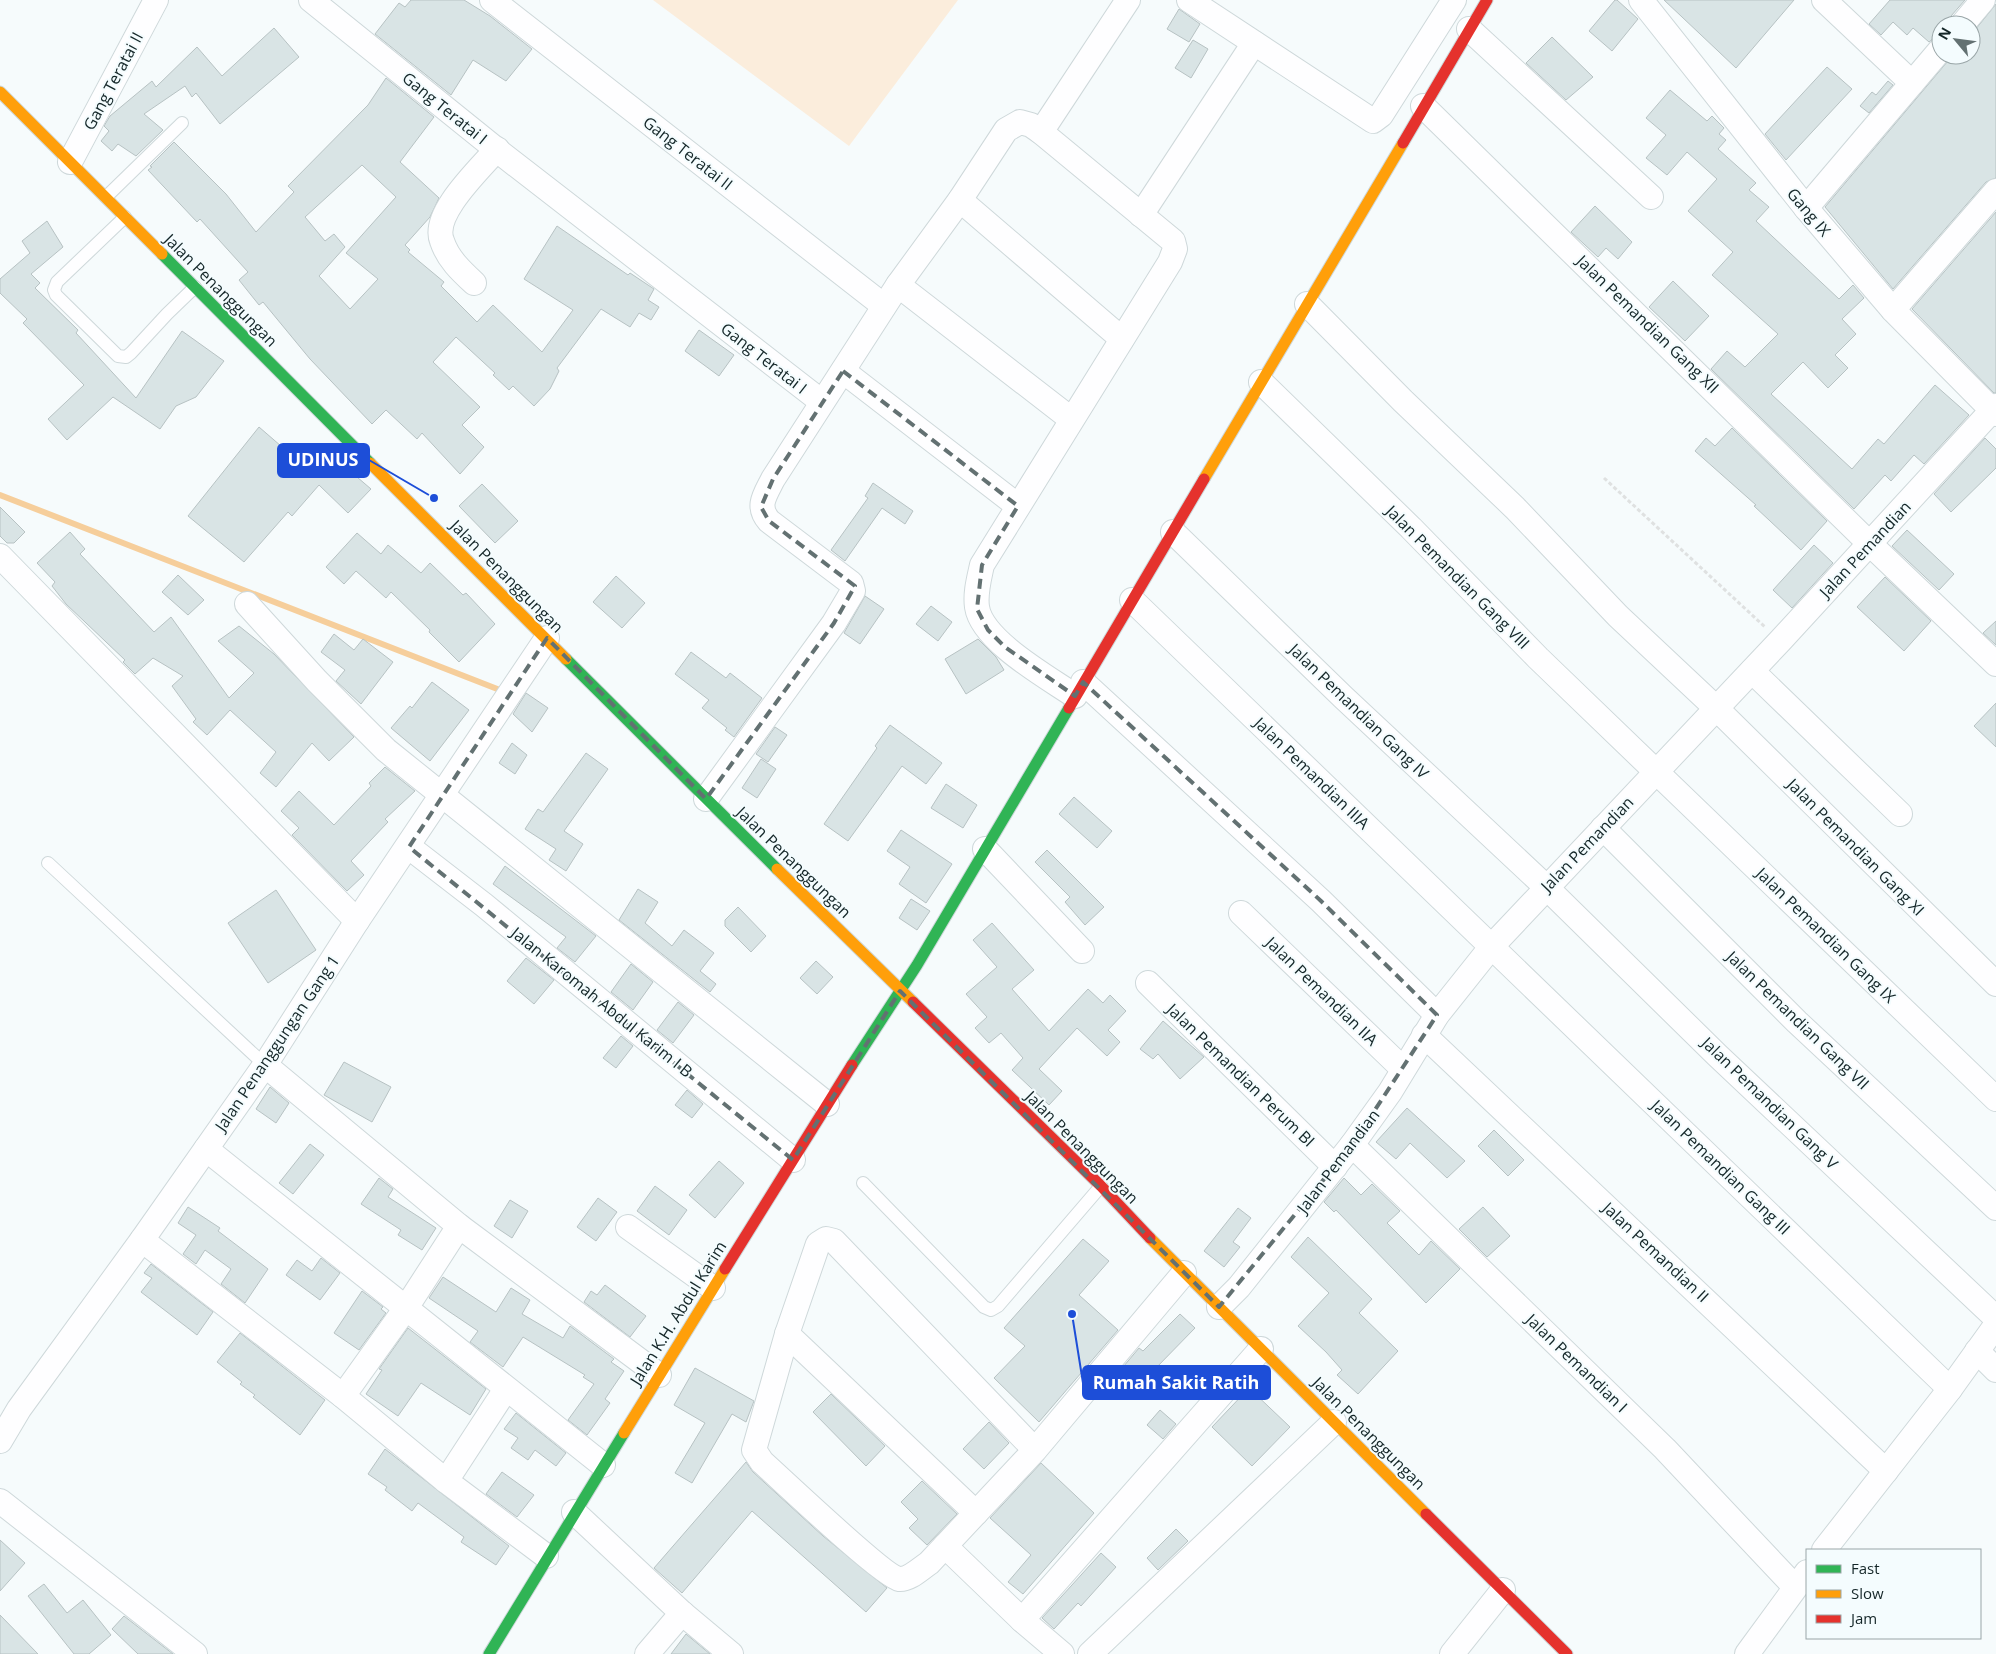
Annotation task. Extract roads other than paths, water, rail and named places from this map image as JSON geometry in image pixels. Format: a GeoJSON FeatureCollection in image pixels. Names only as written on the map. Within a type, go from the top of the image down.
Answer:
{"type":"FeatureCollection","features":[{"type":"Feature","properties":{"kind":"main road","name":"Jalan K.H. Abdul Karim"},"geometry":{"type":"LineString","coordinates":[[489,1654],[546,1556],[827,1104],[900,991],[1173,532],[1484,1]]}},
{"type":"Feature","properties":{"kind":"main road","name":"Jalan Penanggungan"},"geometry":{"type":"LineString","coordinates":[[0,92],[706,799],[1101,1186],[1184,1273],[1567,1654]]}},
{"type":"Feature","properties":{"kind":"street","name":"Gang Teratai II"},"geometry":{"type":"LineString","coordinates":[[70,162],[156,0]]}},
{"type":"Feature","properties":{"kind":"street","name":"Gang Teratai I"},"geometry":{"type":"LineString","coordinates":[[311,0],[497,149],[822,402],[773,479],[761,507],[763,514],[769,522],[851,583],[853,591],[834,623],[706,799]]}},
{"type":"Feature","properties":{"kind":"street","name":"Gang Teratai II"},"geometry":{"type":"LineString","coordinates":[[493,0],[884,306]]}},
{"type":"Feature","properties":{"kind":"street"},"geometry":{"type":"LineString","coordinates":[[1041,132],[1128,0]]}},
{"type":"Feature","properties":{"kind":"street"},"geometry":{"type":"LineString","coordinates":[[1189,0],[1373,121],[1381,115],[1454,0]]}},
{"type":"Feature","properties":{"kind":"street","name":"Gang IX"},"geometry":{"type":"LineString","coordinates":[[1641,0],[1806,208],[1893,310],[1995,410]]}},
{"type":"Feature","properties":{"kind":"street"},"geometry":{"type":"LineString","coordinates":[[1970,15],[1983,0]]}},
{"type":"Feature","properties":{"kind":"street"},"geometry":{"type":"LineString","coordinates":[[1836,4],[1912,83]]}},
{"type":"Feature","properties":{"kind":"street"},"geometry":{"type":"LineString","coordinates":[[1469,29],[1651,198]]}},
{"type":"Feature","properties":{"kind":"street"},"geometry":{"type":"LineString","coordinates":[[1141,214],[1254,43]]}},
{"type":"Feature","properties":{"kind":"street"},"geometry":{"type":"LineString","coordinates":[[1806,208],[1931,61]]}},
{"type":"Feature","properties":{"kind":"street","name":"Jalan Pemandian Gang XII"},"geometry":{"type":"LineString","coordinates":[[1423,106],[1870,544],[1996,664]]}},
{"type":"Feature","properties":{"kind":"street"},"geometry":{"type":"LineString","coordinates":[[822,402],[898,285],[960,200],[1010,126],[1025,122],[1041,132],[1173,241],[1174,254],[982,565],[976,591],[977,609],[988,630],[1005,648],[1080,689],[1321,901],[1437,1015]]}},
{"type":"Feature","properties":{"kind":"street"},"geometry":{"type":"LineString","coordinates":[[474,283],[453,263],[441,240],[440,229],[443,217],[455,198],[497,149]]}},
{"type":"Feature","properties":{"kind":"street"},"geometry":{"type":"LineString","coordinates":[[1893,310],[1996,191]]}},
{"type":"Feature","properties":{"kind":"street"},"geometry":{"type":"LineString","coordinates":[[960,200],[1122,340]]}},
{"type":"Feature","properties":{"kind":"street"},"geometry":{"type":"LineString","coordinates":[[898,285],[1071,419]]}},
{"type":"Feature","properties":{"kind":"street","name":"Jalan Pemandian Gang XI"},"geometry":{"type":"LineString","coordinates":[[1307,304],[1403,401],[1515,508],[1618,616],[1716,708],[1996,984]]}},
{"type":"Feature","properties":{"kind":"street"},"geometry":{"type":"LineString","coordinates":[[843,371],[1018,506]]}},
{"type":"Feature","properties":{"kind":"street","name":"Jalan Pemandian Gang VIII"},"geometry":{"type":"LineString","coordinates":[[1261,382],[1411,528],[1538,658],[1656,771]]}},
{"type":"Feature","properties":{"kind":"street","name":"Jalan Pemandian"},"geometry":{"type":"LineString","coordinates":[[1219,1307],[1239,1287],[1352,1145],[1437,1015],[1492,946],[1995,410]]}},
{"type":"Feature","properties":{"kind":"street","name":"Jalan Pemandian Gang IV"},"geometry":{"type":"LineString","coordinates":[[1173,532],[1343,697],[1546,887]]}},
{"type":"Feature","properties":{"kind":"street"},"geometry":{"type":"LineString","coordinates":[[0,556],[357,921]]}},
{"type":"Feature","properties":{"kind":"street","name":"Jalan Pemandian IIIA"},"geometry":{"type":"LineString","coordinates":[[1132,600],[1492,946]]}},
{"type":"Feature","properties":{"kind":"street"},"geometry":{"type":"LineString","coordinates":[[248,604],[317,681],[386,750],[827,1104]]}},
{"type":"Feature","properties":{"kind":"street","name":"Jalan Penanggungan Gang 1"},"geometry":{"type":"LineString","coordinates":[[0,1441],[19,1409],[142,1240],[264,1065],[357,921],[409,847],[547,638]]}},
{"type":"Feature","properties":{"kind":"street"},"geometry":{"type":"LineString","coordinates":[[1752,671],[1900,814]]}},
{"type":"Feature","properties":{"kind":"street","name":"Jalan Pemandian Gang IX"},"geometry":{"type":"LineString","coordinates":[[1656,771],[1996,1099]]}},
{"type":"Feature","properties":{"kind":"street","name":"Jalan Pemandian Gang VII"},"geometry":{"type":"LineString","coordinates":[[1603,828],[1797,1022],[1996,1208]]}},
{"type":"Feature","properties":{"kind":"street","name":"Jalan Karomah Abdul Karim I B"},"geometry":{"type":"LineString","coordinates":[[409,847],[491,911],[793,1160]]}},
{"type":"Feature","properties":{"kind":"street"},"geometry":{"type":"LineString","coordinates":[[985,849],[1082,951]]}},
{"type":"Feature","properties":{"kind":"street","name":"Jalan Pemandian Gang V"},"geometry":{"type":"LineString","coordinates":[[1546,887],[1717,1054],[1996,1318]]}},
{"type":"Feature","properties":{"kind":"street","name":"Jalan Pemandian IIA"},"geometry":{"type":"LineString","coordinates":[[1242,913],[1403,1069]]}},
{"type":"Feature","properties":{"kind":"street","name":"Jalan Pemandian Gang III"},"geometry":{"type":"LineString","coordinates":[[1492,946],[1950,1389]]}},
{"type":"Feature","properties":{"kind":"street","name":"Jalan Pemandian Perum BI"},"geometry":{"type":"LineString","coordinates":[[1148,983],[1335,1167]]}},
{"type":"Feature","properties":{"kind":"street","name":"Jalan Pemandian II"},"geometry":{"type":"LineString","coordinates":[[1424,1035],[1886,1471]]}},
{"type":"Feature","properties":{"kind":"street"},"geometry":{"type":"LineString","coordinates":[[264,1065],[459,1226],[659,1375]]}},
{"type":"Feature","properties":{"kind":"street","name":"Jalan Pemandian I"},"geometry":{"type":"LineString","coordinates":[[1352,1145],[1801,1579]]}},
{"type":"Feature","properties":{"kind":"street"},"geometry":{"type":"LineString","coordinates":[[206,1149],[603,1465]]}},
{"type":"Feature","properties":{"kind":"street"},"geometry":{"type":"LineString","coordinates":[[343,1396],[406,1308],[459,1226]]}},
{"type":"Feature","properties":{"kind":"street"},"geometry":{"type":"LineString","coordinates":[[628,1227],[713,1288]]}},
{"type":"Feature","properties":{"kind":"street"},"geometry":{"type":"LineString","coordinates":[[142,1240],[343,1396],[446,1481],[546,1556]]}},
{"type":"Feature","properties":{"kind":"street"},"geometry":{"type":"LineString","coordinates":[[1035,1450],[834,1241],[822,1240],[818,1244],[787,1334],[754,1450],[762,1462],[873,1561],[895,1577],[908,1577],[929,1563],[1035,1450],[1184,1273]]}},
{"type":"Feature","properties":{"kind":"street"},"geometry":{"type":"LineString","coordinates":[[1825,1549],[1950,1389],[1996,1325]]}},
{"type":"Feature","properties":{"kind":"street"},"geometry":{"type":"LineString","coordinates":[[787,1334],[976,1513]]}},
{"type":"Feature","properties":{"kind":"street"},"geometry":{"type":"LineString","coordinates":[[1022,1620],[1261,1349]]}},
{"type":"Feature","properties":{"kind":"street"},"geometry":{"type":"LineString","coordinates":[[1978,1351],[1996,1370]]}},
{"type":"Feature","properties":{"kind":"street"},"geometry":{"type":"LineString","coordinates":[[446,1481],[506,1389]]}},
{"type":"Feature","properties":{"kind":"street"},"geometry":{"type":"LineString","coordinates":[[1096,1652],[1334,1422]]}},
{"type":"Feature","properties":{"kind":"street"},"geometry":{"type":"LineString","coordinates":[[0,1500],[194,1654]]}},
{"type":"Feature","properties":{"kind":"street"},"geometry":{"type":"LineString","coordinates":[[574,1512],[682,1614],[731,1654]]}},
{"type":"Feature","properties":{"kind":"street"},"geometry":{"type":"LineString","coordinates":[[945,1546],[1022,1620],[1062,1654]]}},
{"type":"Feature","properties":{"kind":"street"},"geometry":{"type":"LineString","coordinates":[[1747,1654],[1801,1579]]}},
{"type":"Feature","properties":{"kind":"street"},"geometry":{"type":"LineString","coordinates":[[1452,1654],[1503,1590]]}},
{"type":"Feature","properties":{"kind":"street"},"geometry":{"type":"LineString","coordinates":[[647,1654],[682,1614]]}},
{"type":"Feature","properties":{"kind":"lane"},"geometry":{"type":"LineString","coordinates":[[106,197],[182,123]]}},
{"type":"Feature","properties":{"kind":"lane"},"geometry":{"type":"LineString","coordinates":[[125,217],[57,282],[54,290],[56,295],[118,356],[126,357],[195,287]]}},
{"type":"Feature","properties":{"kind":"lane"},"geometry":{"type":"LineString","coordinates":[[48,863],[264,1065]]}},
{"type":"Feature","properties":{"kind":"lane"},"geometry":{"type":"LineString","coordinates":[[863,1183],[984,1307],[990,1310],[998,1306],[1101,1186]]}},
{"type":"Feature","properties":{"kind":"waterway"},"geometry":{"type":"LineString","coordinates":[[0,495],[505,692]]}},
{"type":"Feature","properties":{"kind":"place","name":"UDINUS"},"geometry":{"type":"Point","coordinates":[434,498]}},
{"type":"Feature","properties":{"kind":"place","name":"Rumah Sakit Ratih"},"geometry":{"type":"Point","coordinates":[1072,1314]}}]}
